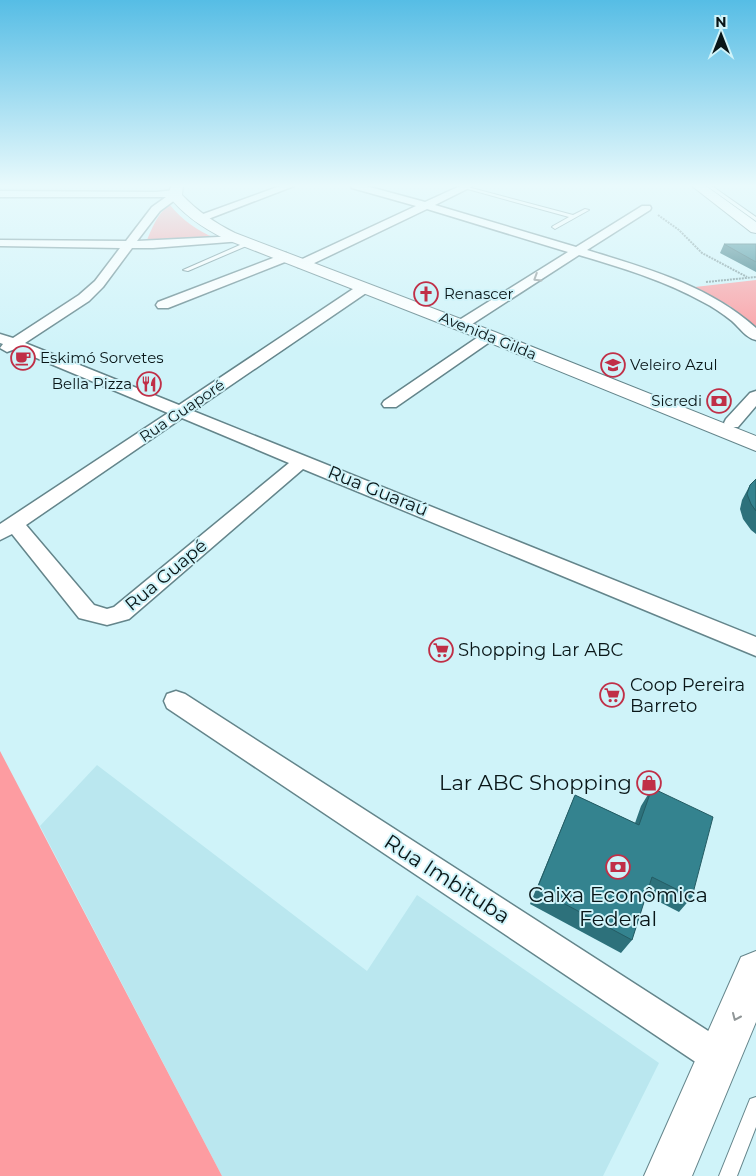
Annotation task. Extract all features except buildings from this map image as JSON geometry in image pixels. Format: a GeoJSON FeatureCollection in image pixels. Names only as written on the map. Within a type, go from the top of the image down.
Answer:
{"type":"FeatureCollection","features":[{"type":"Feature","properties":{"kind":"main road","name":"Avenida Gilda"},"geometry":{"type":"LineString","coordinates":[[243,241],[489,336],[756,444]]}},
{"type":"Feature","properties":{"kind":"main road"},"geometry":{"type":"LineString","coordinates":[[689,417],[756,426]]}},
{"type":"Feature","properties":{"kind":"main road"},"geometry":{"type":"LineString","coordinates":[[668,1176],[756,972]]}},
{"type":"Feature","properties":{"kind":"street"},"geometry":{"type":"LineString","coordinates":[[0,353],[8,340],[84,298],[98,284],[130,241]]}},
{"type":"Feature","properties":{"kind":"street"},"geometry":{"type":"LineString","coordinates":[[0,243],[127,245],[243,241]]}},
{"type":"Feature","properties":{"kind":"street"},"geometry":{"type":"LineString","coordinates":[[302,264],[351,241]]}},
{"type":"Feature","properties":{"kind":"street"},"geometry":{"type":"LineString","coordinates":[[541,241],[683,285],[723,307],[756,336]]}},
{"type":"Feature","properties":{"kind":"street"},"geometry":{"type":"LineString","coordinates":[[461,325],[595,241]]}},
{"type":"Feature","properties":{"kind":"street"},"geometry":{"type":"LineString","coordinates":[[163,305],[286,257]]}},
{"type":"Feature","properties":{"kind":"street","name":"Rua Guaporé"},"geometry":{"type":"LineString","coordinates":[[7,529],[364,288]]}},
{"type":"Feature","properties":{"kind":"street"},"geometry":{"type":"LineString","coordinates":[[390,404],[489,336]]}},
{"type":"Feature","properties":{"kind":"street","name":"Rua Guaraú"},"geometry":{"type":"LineString","coordinates":[[8,340],[756,647]]}},
{"type":"Feature","properties":{"kind":"street"},"geometry":{"type":"LineString","coordinates":[[732,423],[756,396]]}},
{"type":"Feature","properties":{"kind":"street","name":"Rua Guapé"},"geometry":{"type":"LineString","coordinates":[[7,529],[87,612],[107,617],[121,613],[135,602],[303,460]]}},
{"type":"Feature","properties":{"kind":"street","name":"Rua Imbituba"},"geometry":{"type":"LineString","coordinates":[[176,701],[718,1057]]}},
{"type":"Feature","properties":{"kind":"lane"},"geometry":{"type":"LineString","coordinates":[[186,270],[243,241]]}},
{"type":"Feature","properties":{"kind":"lane"},"geometry":{"type":"LineString","coordinates":[[728,1176],[756,1105]]}},
{"type":"Feature","properties":{"kind":"path"},"geometry":{"type":"LineString","coordinates":[[689,241],[702,254],[747,277]]}},
{"type":"Feature","properties":{"kind":"path"},"geometry":{"type":"LineString","coordinates":[[683,285],[756,277]]}},
{"type":"Feature","properties":{"kind":"shaded area"},"geometry":{"type":"Polygon","coordinates":[[[756,280],[756,328],[730,306],[695,287],[756,280]]]}},
{"type":"Feature","properties":{"kind":"shaded area"},"geometry":{"type":"Polygon","coordinates":[[[0,751],[222,1176],[0,1176],[0,751]]]}},
{"type":"Feature","properties":{"kind":"shaded area"},"geometry":{"type":"Polygon","coordinates":[[[97,765],[367,971],[417,895],[659,1063],[603,1176],[222,1176],[40,826],[97,765]]]}},
{"type":"Feature","properties":{"kind":"place","name":"Renascer"},"geometry":{"type":"Point","coordinates":[426,294]}},
{"type":"Feature","properties":{"kind":"place","name":"Eskimó Sorvetes"},"geometry":{"type":"Point","coordinates":[23,358]}},
{"type":"Feature","properties":{"kind":"place","name":"Veleiro Azul"},"geometry":{"type":"Point","coordinates":[613,365]}},
{"type":"Feature","properties":{"kind":"place","name":"Bella Pizza"},"geometry":{"type":"Point","coordinates":[149,384]}},
{"type":"Feature","properties":{"kind":"place","name":"Sicredi"},"geometry":{"type":"Point","coordinates":[719,401]}},
{"type":"Feature","properties":{"kind":"place","name":"Shopping Lar ABC"},"geometry":{"type":"Point","coordinates":[441,650]}},
{"type":"Feature","properties":{"kind":"place","name":"Coop Pereira Barreto"},"geometry":{"type":"Point","coordinates":[612,695]}},
{"type":"Feature","properties":{"kind":"place","name":"Lar ABC Shopping"},"geometry":{"type":"Point","coordinates":[649,783]}},
{"type":"Feature","properties":{"kind":"place","name":"Caixa Econômica Federal"},"geometry":{"type":"Point","coordinates":[618,867]}}]}
